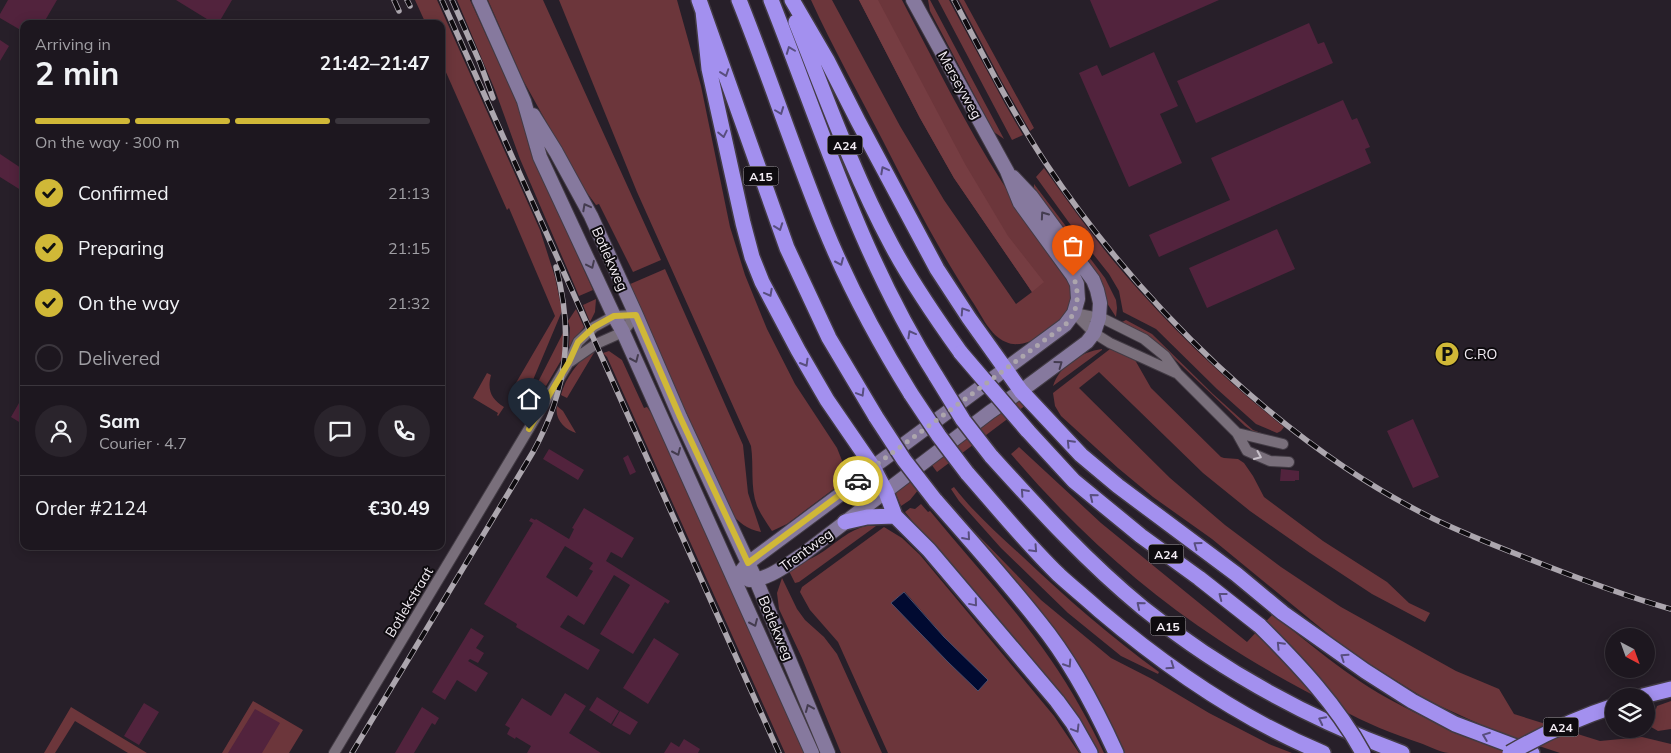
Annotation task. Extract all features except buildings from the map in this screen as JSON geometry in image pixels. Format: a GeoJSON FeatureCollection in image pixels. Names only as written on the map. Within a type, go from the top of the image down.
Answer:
{"type":"FeatureCollection","features":[{"type":"Feature","properties":{"kind":"highway","name":"A15"},"geometry":{"type":"LineString","coordinates":[[739,0],[825,228],[864,312],[889,359],[938,436],[967,473],[1020,534],[1060,575],[1132,637],[1231,706],[1323,753]]}},
{"type":"Feature","properties":{"kind":"highway","name":"A15"},"geometry":{"type":"LineString","coordinates":[[771,0],[869,253],[898,311],[936,376],[963,420],[991,456],[1087,558],[1144,608],[1196,647],[1238,675],[1327,723],[1402,753]]}},
{"type":"Feature","properties":{"kind":"highway","name":"A24"},"geometry":{"type":"LineString","coordinates":[[787,0],[851,159],[883,228],[915,286],[961,353],[1074,481],[1141,536],[1260,626],[1298,665],[1351,732],[1362,753]]}},
{"type":"Feature","properties":{"kind":"highway"},"geometry":{"type":"LineString","coordinates":[[792,0],[827,60],[937,269],[1021,392],[1081,454],[1118,486],[1236,574],[1283,613],[1325,644],[1412,701],[1455,724],[1532,753]]}},
{"type":"Feature","properties":{"kind":"highway","name":"A15"},"geometry":{"type":"LineString","coordinates":[[701,5],[787,248],[830,338],[876,417],[904,460],[935,500],[1040,622],[1082,686],[1116,753]]}},
{"type":"Feature","properties":{"kind":"highway","name":"A15"},"geometry":{"type":"LineString","coordinates":[[701,5],[709,69],[744,230],[756,267],[802,358],[827,400],[873,467],[886,492],[895,516],[929,550],[1057,701],[1073,723],[1090,753]]}},
{"type":"Feature","properties":{"kind":"highway"},"geometry":{"type":"LineString","coordinates":[[845,522],[867,517],[895,516]]}},
{"type":"Feature","properties":{"kind":"highway"},"geometry":{"type":"LineString","coordinates":[[1655,693],[1671,689]]}},
{"type":"Feature","properties":{"kind":"highway","name":"A24"},"geometry":{"type":"LineString","coordinates":[[1510,753],[1539,736],[1605,709]]}},
{"type":"Feature","properties":{"kind":"main road","name":"Botlekweg"},"geometry":{"type":"LineString","coordinates":[[478,0],[524,101],[556,152],[587,208],[680,417],[756,580],[828,753]]}},
{"type":"Feature","properties":{"kind":"main road","name":"Merseyweg"},"geometry":{"type":"LineString","coordinates":[[913,0],[1007,171],[1020,203],[1073,276],[1078,292],[1074,314]]}},
{"type":"Feature","properties":{"kind":"main road","name":"Botlekweg"},"geometry":{"type":"LineString","coordinates":[[524,101],[540,157],[623,332],[812,753]]}},
{"type":"Feature","properties":{"kind":"main road","name":"Merseyweg"},"geometry":{"type":"LineString","coordinates":[[1007,171],[1031,196],[1093,280],[1100,303],[1099,318],[1094,333]]}},
{"type":"Feature","properties":{"kind":"main road","name":"Trentweg"},"geometry":{"type":"LineString","coordinates":[[735,579],[748,563],[853,485],[873,467],[1065,325],[1074,314]]}},
{"type":"Feature","properties":{"kind":"main road","name":"Trentweg"},"geometry":{"type":"LineString","coordinates":[[735,579],[756,580],[782,568],[802,555],[990,412],[1021,392],[1080,348],[1094,333]]}},
{"type":"Feature","properties":{"kind":"street"},"geometry":{"type":"LineString","coordinates":[[1074,314],[1104,319],[1144,339],[1166,356],[1177,373],[1237,433],[1247,451],[1270,461],[1289,462]]}},
{"type":"Feature","properties":{"kind":"street"},"geometry":{"type":"LineString","coordinates":[[1074,314],[1094,333],[1110,343],[1177,373]]}},
{"type":"Feature","properties":{"kind":"street","name":"Botlekstraat"},"geometry":{"type":"LineString","coordinates":[[334,753],[569,362],[578,342],[594,327],[614,316],[636,315]]}},
{"type":"Feature","properties":{"kind":"street","name":"Botlekstraat"},"geometry":{"type":"LineString","coordinates":[[569,362],[596,344],[623,332],[636,315]]}},
{"type":"Feature","properties":{"kind":"street"},"geometry":{"type":"LineString","coordinates":[[1237,433],[1283,444]]}},
{"type":"Feature","properties":{"kind":"shaded area"},"geometry":{"type":"Polygon","coordinates":[[[415,0],[437,0],[540,230],[555,277],[562,311],[533,380],[530,379],[523,394],[513,388],[555,316],[509,208],[507,210],[445,70],[445,20],[424,20],[415,0]]]}},
{"type":"Feature","properties":{"kind":"shaded area"},"geometry":{"type":"Polygon","coordinates":[[[457,0],[470,0],[518,105],[530,150],[593,290],[579,296],[520,159],[495,90],[457,0]]]}},
{"type":"Feature","properties":{"kind":"shaded area"},"geometry":{"type":"Polygon","coordinates":[[[488,0],[543,0],[661,260],[633,272],[599,204],[596,205],[582,186],[523,80],[488,0]]]}},
{"type":"Feature","properties":{"kind":"shaded area"},"geometry":{"type":"Polygon","coordinates":[[[559,0],[677,0],[701,86],[730,227],[745,275],[767,329],[795,384],[837,448],[843,463],[843,475],[835,488],[787,524],[772,531],[757,506],[755,499],[751,446],[637,192],[559,0]]]}},
{"type":"Feature","properties":{"kind":"shaded area"},"geometry":{"type":"Polygon","coordinates":[[[811,0],[832,0],[900,126],[944,200],[1016,304],[1032,292],[954,178],[920,118],[859,0],[902,0],[988,160],[1067,275],[1071,286],[1071,300],[1061,320],[1047,332],[1022,344],[1013,344],[1000,339],[986,324],[925,222],[811,0]]]}},
{"type":"Feature","properties":{"kind":"shaded area"},"geometry":{"type":"Polygon","coordinates":[[[859,0],[878,0],[965,164],[1008,236],[1044,282],[1032,292],[954,178],[920,118],[859,0]]]}},
{"type":"Feature","properties":{"kind":"shaded area"},"geometry":{"type":"Polygon","coordinates":[[[928,0],[930,0],[1004,139],[994,132],[930,11],[928,0]]]}},
{"type":"Feature","properties":{"kind":"shaded area"},"geometry":{"type":"Polygon","coordinates":[[[938,0],[949,0],[1023,135],[1012,140],[938,0]]]}},
{"type":"Feature","properties":{"kind":"shaded area"},"geometry":{"type":"Polygon","coordinates":[[[959,0],[964,0],[1034,128],[1030,131],[1002,82],[959,0]]]}},
{"type":"Feature","properties":{"kind":"shaded area"},"geometry":{"type":"Polygon","coordinates":[[[1044,168],[1082,221],[1122,271],[1199,353],[1284,427],[1281,431],[1277,433],[1256,424],[1156,329],[1123,312],[1119,291],[1109,274],[1036,177],[1044,168]]]}},
{"type":"Feature","properties":{"kind":"shaded area"},"geometry":{"type":"Polygon","coordinates":[[[1034,184],[1105,278],[1116,300],[1116,317],[1034,191],[1034,184]]]}},
{"type":"Feature","properties":{"kind":"shaded area"},"geometry":{"type":"Polygon","coordinates":[[[665,269],[743,445],[748,493],[761,532],[744,525],[730,512],[628,285],[665,269]]]}},
{"type":"Feature","properties":{"kind":"shaded area"},"geometry":{"type":"Polygon","coordinates":[[[596,299],[595,312],[590,322],[583,305],[596,299]]]}},
{"type":"Feature","properties":{"kind":"shaded area"},"geometry":{"type":"Polygon","coordinates":[[[576,309],[584,327],[569,348],[570,328],[568,321],[576,309]]]}},
{"type":"Feature","properties":{"kind":"shaded area"},"geometry":{"type":"Polygon","coordinates":[[[1126,320],[1152,334],[1253,430],[1272,437],[1254,432],[1245,426],[1160,345],[1147,335],[1122,322],[1126,320]]]}},
{"type":"Feature","properties":{"kind":"shaded area"},"geometry":{"type":"Polygon","coordinates":[[[564,331],[563,357],[546,386],[538,382],[564,331]]]}},
{"type":"Feature","properties":{"kind":"shaded area"},"geometry":{"type":"Polygon","coordinates":[[[1102,349],[1053,386],[1061,372],[1072,361],[1086,353],[1102,349]]]}},
{"type":"Feature","properties":{"kind":"shaded area"},"geometry":{"type":"Polygon","coordinates":[[[1110,349],[1125,354],[1135,360],[1151,388],[1221,457],[1238,459],[1244,463],[1264,497],[1323,541],[1387,582],[1409,603],[1430,613],[1425,622],[1372,594],[1250,511],[1203,473],[1099,372],[1079,388],[1170,478],[1225,525],[1281,567],[1341,607],[1456,671],[1499,689],[1514,714],[1600,741],[1646,738],[1671,744],[1671,753],[1560,753],[1497,732],[1429,701],[1350,652],[1212,539],[1153,497],[1061,416],[1055,406],[1053,393],[1110,349]]]}},
{"type":"Feature","properties":{"kind":"shaded area"},"geometry":{"type":"Polygon","coordinates":[[[592,350],[595,351],[567,398],[561,395],[573,370],[592,350]]]}},
{"type":"Feature","properties":{"kind":"shaded area"},"geometry":{"type":"Polygon","coordinates":[[[609,351],[622,360],[644,408],[647,407],[664,431],[807,753],[785,753],[607,357],[603,353],[609,351]]]}},
{"type":"Feature","properties":{"kind":"shaded area"},"geometry":{"type":"Polygon","coordinates":[[[487,373],[491,375],[491,394],[504,407],[498,416],[498,413],[473,398],[487,373]]]}},
{"type":"Feature","properties":{"kind":"shaded area"},"geometry":{"type":"Polygon","coordinates":[[[1020,399],[1026,405],[937,472],[931,464],[1020,399]]]}},
{"type":"Feature","properties":{"kind":"shaded area"},"geometry":{"type":"Polygon","coordinates":[[[557,406],[563,411],[576,433],[561,423],[557,415],[557,406]]]}},
{"type":"Feature","properties":{"kind":"shaded area"},"geometry":{"type":"Polygon","coordinates":[[[1019,447],[1101,523],[1247,642],[1273,614],[1336,664],[1386,698],[1443,726],[1509,753],[1449,753],[1400,736],[1350,714],[1234,650],[1162,599],[1083,531],[1011,454],[1019,447]]]}},
{"type":"Feature","properties":{"kind":"shaded area"},"geometry":{"type":"Polygon","coordinates":[[[922,471],[928,478],[910,500],[901,506],[895,492],[922,471]]]}},
{"type":"Feature","properties":{"kind":"shaded area"},"geometry":{"type":"Polygon","coordinates":[[[954,487],[987,523],[1056,587],[1106,631],[1159,672],[1158,674],[1121,656],[1068,613],[1001,548],[959,501],[951,489],[954,487]]]}},
{"type":"Feature","properties":{"kind":"shaded area"},"geometry":{"type":"Polygon","coordinates":[[[946,499],[973,530],[1041,600],[1111,658],[1152,679],[1209,713],[1269,744],[1292,753],[1122,753],[1113,734],[944,500],[946,499]]]}},
{"type":"Feature","properties":{"kind":"shaded area"},"geometry":{"type":"Polygon","coordinates":[[[921,504],[928,512],[930,511],[1037,640],[1073,694],[1104,753],[1098,753],[905,512],[910,508],[915,509],[921,504]]]}},
{"type":"Feature","properties":{"kind":"shaded area"},"geometry":{"type":"Polygon","coordinates":[[[876,526],[795,583],[788,569],[821,553],[858,528],[876,526]]]}},
{"type":"Feature","properties":{"kind":"shaded area"},"geometry":{"type":"Polygon","coordinates":[[[884,527],[902,538],[920,555],[1054,716],[1079,753],[888,753],[838,642],[810,610],[800,592],[802,587],[884,527]],[[905,592],[892,603],[944,637],[905,592]]]}},
{"type":"Feature","properties":{"kind":"shaded area"},"geometry":{"type":"Polygon","coordinates":[[[782,578],[797,609],[805,620],[824,637],[837,654],[882,753],[841,753],[802,658],[779,609],[777,593],[782,578]]]}},
{"type":"Feature","properties":{"kind":"shaded area"},"geometry":{"type":"Polygon","coordinates":[[[253,701],[303,730],[289,753],[222,753],[253,701]]]}},
{"type":"Feature","properties":{"kind":"shaded area"},"geometry":{"type":"Polygon","coordinates":[[[1671,701],[1671,729],[1658,731],[1655,729],[1655,709],[1657,706],[1671,701]]]}},
{"type":"Feature","properties":{"kind":"shaded area"},"geometry":{"type":"Polygon","coordinates":[[[71,707],[147,753],[128,753],[75,721],[55,753],[44,753],[71,707]]]}},
{"type":"Feature","properties":{"kind":"water"},"geometry":{"type":"Polygon","coordinates":[[[904,592],[944,637],[988,680],[978,691],[891,603],[904,592]]]}},
{"type":"Feature","properties":{"kind":"railway"},"geometry":{"type":"LineString","coordinates":[[394,0],[399,11]]}},
{"type":"Feature","properties":{"kind":"railway"},"geometry":{"type":"LineString","coordinates":[[407,0],[410,6]]}},
{"type":"Feature","properties":{"kind":"railway"},"geometry":{"type":"LineString","coordinates":[[442,0],[779,753]]}},
{"type":"Feature","properties":{"kind":"railway"},"geometry":{"type":"LineString","coordinates":[[452,0],[480,63],[493,98]]}},
{"type":"Feature","properties":{"kind":"railway"},"geometry":{"type":"LineString","coordinates":[[954,0],[1021,122],[1045,162],[1082,215],[1124,267],[1169,317],[1217,365],[1268,410],[1322,451],[1377,488],[1434,519],[1578,578],[1671,609]]}},
{"type":"Feature","properties":{"kind":"railway"},"geometry":{"type":"LineString","coordinates":[[352,753],[533,452],[544,429],[560,384],[566,339],[562,292],[556,267]]}},
{"type":"Feature","properties":{"kind":"way so far"},"geometry":{"type":"LineString","coordinates":[[858,481],[873,467],[1065,325],[1074,314],[1078,300],[1077,284],[1073,276]]}},
{"type":"Feature","properties":{"kind":"place","name":"C.RO"},"geometry":{"type":"Point","coordinates":[1447,354]}},
{"type":"Feature","properties":{"kind":"route"},"geometry":{"type":"LineString","coordinates":[[529,429],[569,362],[578,342],[594,327],[614,316],[636,315],[680,417],[748,563],[858,481]]}}]}
